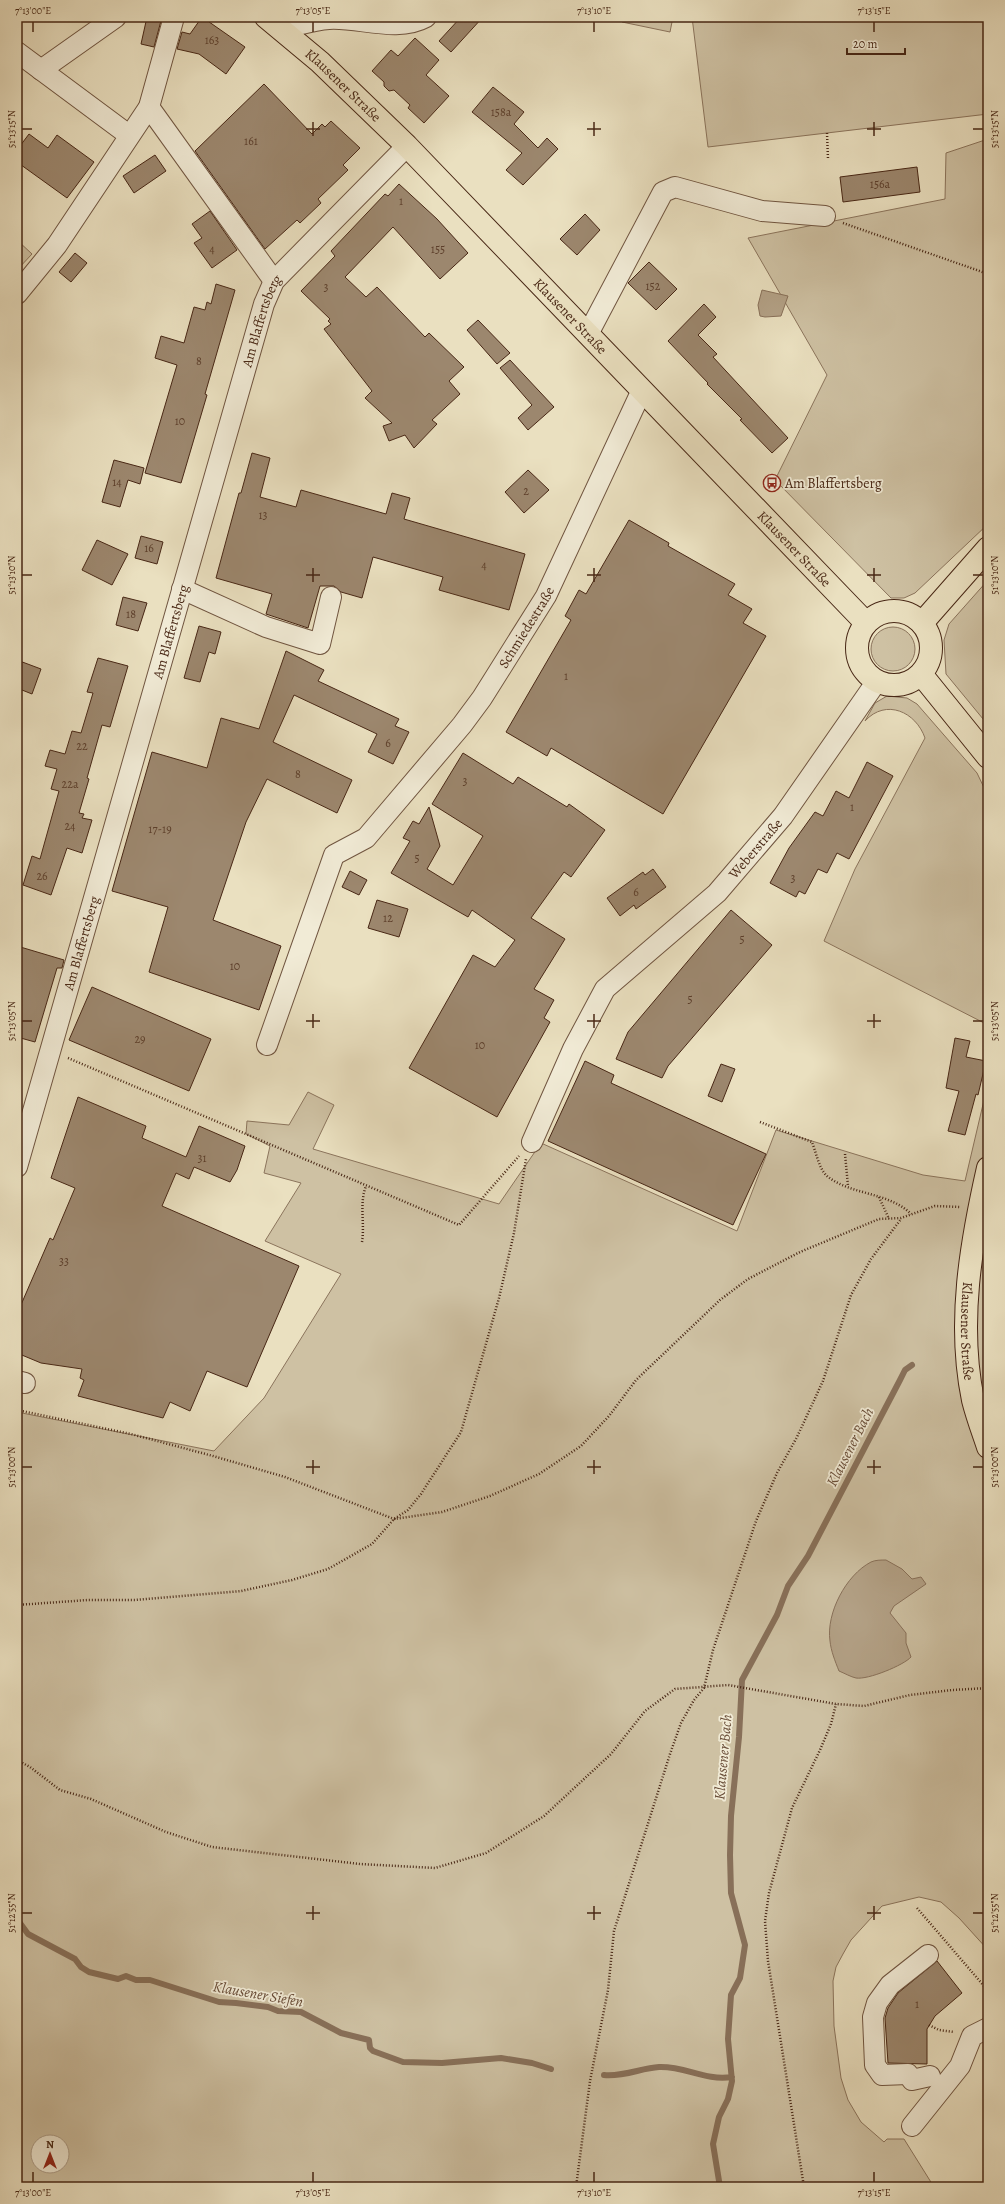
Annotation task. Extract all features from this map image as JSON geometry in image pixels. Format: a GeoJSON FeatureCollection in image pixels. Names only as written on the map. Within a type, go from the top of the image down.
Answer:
{"type":"FeatureCollection","features":[{"type":"Feature","properties":{"kind":"main road","name":"Klausener Straße"},"geometry":{"type":"LineString","coordinates":[[274,23],[325,66],[407,146],[866,623]]}},
{"type":"Feature","properties":{"kind":"main road"},"geometry":{"type":"LineString","coordinates":[[922,623],[988,548]]}},
{"type":"Feature","properties":{"kind":"main road"},"geometry":{"type":"LineString","coordinates":[[888,610],[901,611],[913,615],[922,623],[931,643],[931,654],[927,665],[921,674],[911,681],[900,685],[888,685],[877,681],[862,668],[856,650],[860,631],[866,623],[876,615],[888,610]]}},
{"type":"Feature","properties":{"kind":"main road"},"geometry":{"type":"LineString","coordinates":[[921,674],[963,724],[988,757]]}},
{"type":"Feature","properties":{"kind":"main road","name":"Klausener Straße"},"geometry":{"type":"LineString","coordinates":[[988,1168],[979,1208],[969,1269],[966,1320],[968,1367],[973,1400],[988,1447]]}},
{"type":"Feature","properties":{"kind":"street"},"geometry":{"type":"LineString","coordinates":[[41,70],[116,17]]}},
{"type":"Feature","properties":{"kind":"street"},"geometry":{"type":"LineString","coordinates":[[17,294],[57,245],[149,106],[174,17]]}},
{"type":"Feature","properties":{"kind":"street"},"geometry":{"type":"LineString","coordinates":[[274,23],[329,19],[403,23],[418,21],[426,17]]}},
{"type":"Feature","properties":{"kind":"street"},"geometry":{"type":"LineString","coordinates":[[17,52],[122,130]]}},
{"type":"Feature","properties":{"kind":"street"},"geometry":{"type":"LineString","coordinates":[[149,106],[274,281]]}},
{"type":"Feature","properties":{"kind":"street","name":"Am Blaffertsberg"},"geometry":{"type":"LineString","coordinates":[[17,1167],[264,304],[274,281],[407,146]]}},
{"type":"Feature","properties":{"kind":"street"},"geometry":{"type":"LineString","coordinates":[[588,334],[663,192],[675,187],[762,211],[825,216]]}},
{"type":"Feature","properties":{"kind":"street","name":"Schmiedestraße"},"geometry":{"type":"LineString","coordinates":[[267,1045],[334,855],[366,838],[482,698],[546,596],[642,390]]}},
{"type":"Feature","properties":{"kind":"street"},"geometry":{"type":"LineString","coordinates":[[182,589],[266,626],[320,644],[331,597]]}},
{"type":"Feature","properties":{"kind":"street","name":"Weberstraße"},"geometry":{"type":"LineString","coordinates":[[532,1142],[573,1049],[605,989],[717,894],[783,816],[877,681]]}},
{"type":"Feature","properties":{"kind":"street"},"geometry":{"type":"LineString","coordinates":[[928,1955],[890,1984],[877,2003],[873,2017],[875,2065],[882,2075],[908,2074],[912,2080],[930,2076]]}},
{"type":"Feature","properties":{"kind":"street"},"geometry":{"type":"LineString","coordinates":[[912,2126],[960,2066],[980,2032]]}},
{"type":"Feature","properties":{"kind":"path"},"geometry":{"type":"LineString","coordinates":[[826,133],[828,159]]}},
{"type":"Feature","properties":{"kind":"path"},"geometry":{"type":"LineString","coordinates":[[825,216],[988,274]]}},
{"type":"Feature","properties":{"kind":"path"},"geometry":{"type":"LineString","coordinates":[[50,1050],[459,1225],[532,1142]]}},
{"type":"Feature","properties":{"kind":"path"},"geometry":{"type":"LineString","coordinates":[[760,1122],[812,1142],[821,1166],[827,1176],[848,1186],[904,1207],[912,1214]]}},
{"type":"Feature","properties":{"kind":"path"},"geometry":{"type":"LineString","coordinates":[[17,1605],[183,1596],[241,1591],[275,1584],[328,1569],[357,1554],[372,1544],[394,1519],[408,1510],[421,1494],[461,1432],[499,1298],[514,1233],[524,1167],[532,1142]]}},
{"type":"Feature","properties":{"kind":"path"},"geometry":{"type":"LineString","coordinates":[[845,1154],[848,1186]]}},
{"type":"Feature","properties":{"kind":"path"},"geometry":{"type":"LineString","coordinates":[[362,1242],[364,1225],[361,1199],[366,1186]]}},
{"type":"Feature","properties":{"kind":"path"},"geometry":{"type":"LineString","coordinates":[[879,1197],[889,1219]]}},
{"type":"Feature","properties":{"kind":"path"},"geometry":{"type":"LineString","coordinates":[[17,1410],[131,1434],[227,1460],[284,1477],[394,1519],[455,1508],[490,1496],[539,1474],[581,1446],[609,1416],[636,1380],[720,1300],[748,1279],[800,1252],[879,1220],[901,1218],[935,1206],[979,1208]]}},
{"type":"Feature","properties":{"kind":"path"},"geometry":{"type":"LineString","coordinates":[[576,2187],[590,2081],[608,1990],[614,1931],[681,1723],[694,1700],[704,1688],[713,1650],[756,1521],[777,1473],[797,1437],[822,1381],[851,1295],[871,1259],[901,1218]]}},
{"type":"Feature","properties":{"kind":"path"},"geometry":{"type":"LineString","coordinates":[[17,1760],[30,1767],[60,1790],[91,1799],[166,1832],[212,1847],[360,1864],[435,1868],[486,1853],[544,1816],[611,1754],[645,1711],[675,1689],[704,1688],[714,1685],[728,1686],[836,1704],[864,1706],[910,1695],[988,1688]]}},
{"type":"Feature","properties":{"kind":"path"},"geometry":{"type":"LineString","coordinates":[[804,2187],[768,1961],[765,1921],[769,1893],[792,1808],[831,1724],[836,1704]]}},
{"type":"Feature","properties":{"kind":"path"},"geometry":{"type":"LineString","coordinates":[[917,1908],[984,1986],[988,1993]]}},
{"type":"Feature","properties":{"kind":"path"},"geometry":{"type":"LineString","coordinates":[[929,2025],[939,2030],[980,2032]]}},
{"type":"Feature","properties":{"kind":"shaded area"},"geometry":{"type":"Polygon","coordinates":[[[624,17],[673,17],[670,32],[622,22],[624,17]]]}},
{"type":"Feature","properties":{"kind":"shaded area"},"geometry":{"type":"Polygon","coordinates":[[[692,17],[988,17],[988,114],[708,147],[692,17]]]}},
{"type":"Feature","properties":{"kind":"shaded area"},"geometry":{"type":"Polygon","coordinates":[[[988,139],[988,524],[915,593],[904,598],[891,598],[775,480],[827,375],[748,238],[945,199],[946,153],[988,139]]]}},
{"type":"Feature","properties":{"kind":"shaded area"},"geometry":{"type":"Polygon","coordinates":[[[17,240],[32,254],[17,270],[17,240]]]}},
{"type":"Feature","properties":{"kind":"shaded area"},"geometry":{"type":"Polygon","coordinates":[[[762,290],[788,296],[781,316],[760,316],[758,305],[762,290]]]}},
{"type":"Feature","properties":{"kind":"shaded area"},"geometry":{"type":"Polygon","coordinates":[[[988,580],[988,725],[946,674],[944,640],[949,624],[988,580]]]}},
{"type":"Feature","properties":{"kind":"shaded area"},"geometry":{"type":"Polygon","coordinates":[[[889,627],[897,627],[902,628],[909,633],[914,640],[914,658],[909,665],[902,670],[889,671],[881,668],[874,661],[871,653],[871,645],[874,637],[881,630],[889,627]]]}},
{"type":"Feature","properties":{"kind":"shaded area"},"geometry":{"type":"Polygon","coordinates":[[[887,696],[907,698],[917,704],[977,773],[988,796],[988,1025],[824,941],[855,869],[925,738],[915,721],[900,711],[891,709],[882,710],[873,714],[865,721],[875,703],[887,696]]]}},
{"type":"Feature","properties":{"kind":"shaded area"},"geometry":{"type":"Polygon","coordinates":[[[988,1083],[988,1950],[959,1918],[941,1902],[919,1897],[882,1906],[851,1940],[836,1967],[833,1981],[834,2026],[841,2078],[848,2100],[861,2122],[884,2142],[887,2139],[904,2139],[934,2187],[17,2187],[17,1412],[214,1451],[264,1398],[341,1274],[265,1241],[301,1183],[264,1173],[270,1146],[246,1134],[247,1121],[289,1125],[308,1092],[334,1105],[313,1149],[499,1204],[541,1143],[737,1231],[776,1130],[923,1175],[965,1181],[988,1083]]]}},
{"type":"Feature","properties":{"kind":"shaded area"},"geometry":{"type":"Polygon","coordinates":[[[876,1560],[886,1560],[902,1569],[912,1579],[921,1577],[926,1584],[894,1606],[890,1613],[906,1633],[906,1643],[911,1657],[901,1664],[885,1671],[869,1677],[856,1678],[839,1671],[836,1664],[830,1641],[831,1619],[840,1596],[853,1576],[871,1562],[876,1560]]]}},
{"type":"Feature","properties":{"kind":"building"},"geometry":{"type":"Polygon","coordinates":[[[147,17],[162,17],[154,47],[141,44],[147,17]]]}},
{"type":"Feature","properties":{"kind":"building"},"geometry":{"type":"Polygon","coordinates":[[[202,17],[245,47],[226,74],[199,54],[177,49],[182,32],[190,34],[202,17]]]}},
{"type":"Feature","properties":{"kind":"building"},"geometry":{"type":"Polygon","coordinates":[[[461,17],[483,17],[451,52],[439,41],[461,17]]]}},
{"type":"Feature","properties":{"kind":"building"},"geometry":{"type":"Polygon","coordinates":[[[415,38],[439,60],[426,75],[449,96],[424,123],[408,108],[410,105],[394,90],[389,91],[384,86],[384,82],[372,71],[391,50],[398,56],[415,38]]]}},
{"type":"Feature","properties":{"kind":"building"},"geometry":{"type":"Polygon","coordinates":[[[264,84],[312,134],[322,124],[325,127],[331,121],[360,148],[343,165],[348,170],[318,199],[321,203],[300,223],[297,220],[265,249],[195,151],[264,84]]]}},
{"type":"Feature","properties":{"kind":"building"},"geometry":{"type":"Polygon","coordinates":[[[493,87],[524,112],[514,124],[538,148],[547,138],[558,149],[523,185],[506,170],[522,153],[472,112],[493,87]]]}},
{"type":"Feature","properties":{"kind":"building"},"geometry":{"type":"Polygon","coordinates":[[[29,134],[48,148],[57,135],[94,162],[67,198],[17,162],[17,150],[29,134]]]}},
{"type":"Feature","properties":{"kind":"building"},"geometry":{"type":"Polygon","coordinates":[[[155,155],[166,171],[134,193],[123,176],[155,155]]]}},
{"type":"Feature","properties":{"kind":"building"},"geometry":{"type":"Polygon","coordinates":[[[917,167],[920,192],[843,202],[840,177],[917,167]]]}},
{"type":"Feature","properties":{"kind":"building"},"geometry":{"type":"Polygon","coordinates":[[[399,184],[437,219],[468,253],[440,279],[393,227],[345,277],[366,297],[377,287],[425,337],[429,333],[464,367],[449,381],[460,394],[432,420],[437,424],[414,448],[405,435],[389,441],[383,426],[392,423],[365,398],[372,391],[324,329],[331,324],[328,321],[330,319],[301,291],[335,256],[331,251],[385,194],[388,196],[399,184]]]}},
{"type":"Feature","properties":{"kind":"building"},"geometry":{"type":"Polygon","coordinates":[[[210,211],[237,250],[212,268],[194,243],[202,238],[192,224],[210,211]]]}},
{"type":"Feature","properties":{"kind":"building"},"geometry":{"type":"Polygon","coordinates":[[[585,214],[600,230],[577,255],[560,239],[585,214]]]}},
{"type":"Feature","properties":{"kind":"building"},"geometry":{"type":"Polygon","coordinates":[[[75,253],[87,263],[71,282],[59,272],[75,253]]]}},
{"type":"Feature","properties":{"kind":"building"},"geometry":{"type":"Polygon","coordinates":[[[649,262],[677,289],[656,310],[628,283],[649,262]]]}},
{"type":"Feature","properties":{"kind":"building"},"geometry":{"type":"Polygon","coordinates":[[[216,284],[235,290],[205,394],[207,395],[181,483],[145,473],[177,365],[155,358],[161,336],[184,343],[194,307],[205,310],[207,302],[211,304],[216,284]]]}},
{"type":"Feature","properties":{"kind":"building"},"geometry":{"type":"Polygon","coordinates":[[[704,304],[716,317],[698,335],[717,354],[713,357],[788,438],[772,453],[668,341],[704,304]]]}},
{"type":"Feature","properties":{"kind":"building"},"geometry":{"type":"Polygon","coordinates":[[[478,320],[510,353],[497,364],[467,330],[478,320]]]}},
{"type":"Feature","properties":{"kind":"building"},"geometry":{"type":"Polygon","coordinates":[[[510,360],[554,407],[528,430],[518,418],[532,405],[500,368],[510,360]]]}},
{"type":"Feature","properties":{"kind":"building"},"geometry":{"type":"Polygon","coordinates":[[[252,453],[270,458],[260,497],[296,507],[301,490],[386,514],[392,493],[410,498],[404,519],[525,554],[509,610],[439,590],[443,577],[373,557],[362,598],[341,592],[334,586],[320,586],[308,628],[266,614],[272,594],[216,578],[239,493],[241,493],[252,453]]]}},
{"type":"Feature","properties":{"kind":"building"},"geometry":{"type":"Polygon","coordinates":[[[114,460],[144,468],[140,484],[128,480],[120,507],[102,502],[114,460]]]}},
{"type":"Feature","properties":{"kind":"building"},"geometry":{"type":"Polygon","coordinates":[[[528,470],[549,490],[524,513],[505,492],[528,470]]]}},
{"type":"Feature","properties":{"kind":"building"},"geometry":{"type":"Polygon","coordinates":[[[629,520],[669,543],[668,546],[735,584],[728,595],[752,609],[743,623],[766,636],[663,814],[551,748],[547,756],[506,732],[571,620],[565,616],[579,590],[586,594],[629,520]]]}},
{"type":"Feature","properties":{"kind":"building"},"geometry":{"type":"Polygon","coordinates":[[[141,536],[163,542],[157,564],[135,558],[141,536]]]}},
{"type":"Feature","properties":{"kind":"building"},"geometry":{"type":"Polygon","coordinates":[[[97,540],[128,554],[112,585],[82,570],[97,540]]]}},
{"type":"Feature","properties":{"kind":"building"},"geometry":{"type":"Polygon","coordinates":[[[123,597],[147,603],[138,631],[116,625],[123,597]]]}},
{"type":"Feature","properties":{"kind":"building"},"geometry":{"type":"Polygon","coordinates":[[[199,626],[221,632],[215,654],[209,652],[200,682],[184,678],[199,626]]]}},
{"type":"Feature","properties":{"kind":"building"},"geometry":{"type":"Polygon","coordinates":[[[286,651],[324,670],[318,681],[399,719],[395,726],[409,732],[393,764],[368,752],[377,734],[294,695],[273,742],[352,780],[337,813],[267,779],[246,822],[213,920],[281,946],[259,1010],[149,972],[168,907],[112,891],[152,752],[207,768],[221,718],[259,729],[286,651]]]}},
{"type":"Feature","properties":{"kind":"building"},"geometry":{"type":"Polygon","coordinates":[[[98,658],[128,666],[110,727],[102,725],[87,778],[89,779],[79,813],[84,814],[82,818],[92,820],[82,853],[67,848],[51,895],[23,885],[32,856],[40,859],[59,791],[51,789],[57,769],[45,766],[50,750],[65,754],[72,731],[81,733],[93,693],[87,692],[98,658]]]}},
{"type":"Feature","properties":{"kind":"building"},"geometry":{"type":"Polygon","coordinates":[[[17,660],[41,669],[32,694],[17,688],[17,660]]]}},
{"type":"Feature","properties":{"kind":"building"},"geometry":{"type":"Polygon","coordinates":[[[463,753],[513,784],[518,777],[567,807],[569,804],[605,830],[571,877],[564,872],[531,918],[565,939],[534,989],[554,1000],[544,1018],[550,1022],[497,1117],[409,1068],[473,955],[495,967],[515,940],[472,910],[468,917],[391,873],[410,841],[403,838],[413,821],[419,824],[429,807],[440,846],[427,869],[453,885],[483,836],[432,804],[463,753]]]}},
{"type":"Feature","properties":{"kind":"building"},"geometry":{"type":"Polygon","coordinates":[[[867,762],[893,776],[849,859],[837,853],[827,873],[818,869],[805,894],[799,891],[796,897],[770,883],[789,848],[815,812],[823,816],[836,791],[849,798],[867,762]]]}},
{"type":"Feature","properties":{"kind":"building"},"geometry":{"type":"Polygon","coordinates":[[[653,869],[666,887],[636,909],[634,905],[620,916],[607,898],[643,872],[645,875],[653,869]]]}},
{"type":"Feature","properties":{"kind":"building"},"geometry":{"type":"Polygon","coordinates":[[[350,871],[367,880],[359,895],[342,887],[350,871]]]}},
{"type":"Feature","properties":{"kind":"building"},"geometry":{"type":"Polygon","coordinates":[[[377,900],[408,909],[399,937],[368,928],[377,900]]]}},
{"type":"Feature","properties":{"kind":"building"},"geometry":{"type":"Polygon","coordinates":[[[731,910],[772,945],[668,1066],[662,1078],[616,1059],[628,1032],[731,910]]]}},
{"type":"Feature","properties":{"kind":"building"},"geometry":{"type":"Polygon","coordinates":[[[17,946],[64,960],[62,968],[57,968],[35,1042],[17,1037],[17,946]]]}},
{"type":"Feature","properties":{"kind":"building"},"geometry":{"type":"Polygon","coordinates":[[[92,987],[211,1039],[189,1091],[69,1040],[92,987]]]}},
{"type":"Feature","properties":{"kind":"building"},"geometry":{"type":"Polygon","coordinates":[[[955,1038],[970,1041],[966,1057],[986,1061],[978,1095],[976,1094],[965,1135],[948,1131],[959,1091],[946,1088],[955,1038]]]}},
{"type":"Feature","properties":{"kind":"building"},"geometry":{"type":"Polygon","coordinates":[[[585,1061],[614,1075],[611,1083],[766,1154],[733,1225],[548,1141],[585,1061]]]}},
{"type":"Feature","properties":{"kind":"building"},"geometry":{"type":"Polygon","coordinates":[[[721,1064],[735,1069],[722,1102],[708,1096],[721,1064]]]}},
{"type":"Feature","properties":{"kind":"building"},"geometry":{"type":"Polygon","coordinates":[[[78,1097],[146,1126],[142,1138],[186,1157],[199,1126],[245,1146],[237,1170],[230,1182],[194,1167],[189,1179],[176,1173],[162,1206],[299,1266],[247,1387],[207,1371],[190,1411],[170,1402],[163,1418],[78,1396],[84,1380],[80,1378],[82,1369],[41,1363],[17,1353],[17,1314],[50,1238],[53,1240],[75,1188],[51,1178],[78,1097]]]}},
{"type":"Feature","properties":{"kind":"building"},"geometry":{"type":"Polygon","coordinates":[[[937,1961],[962,1993],[935,2016],[927,2029],[927,2064],[888,2063],[885,2018],[888,2008],[898,1993],[937,1961]]]}},
{"type":"Feature","properties":{"kind":"waterway","name":"Klausener Bach"},"geometry":{"type":"LineString","coordinates":[[720,2187],[713,2144],[719,2117],[728,2099],[732,2081],[728,2039],[731,1995],[740,1978],[745,1945],[731,1893],[730,1855],[731,1816],[739,1737],[742,1680],[777,1615],[788,1586],[808,1556],[905,1370],[912,1365]]}},
{"type":"Feature","properties":{"kind":"waterway","name":"Klausener Siefen"},"geometry":{"type":"LineString","coordinates":[[17,1919],[28,1934],[75,1959],[81,1967],[89,1972],[118,1979],[126,1976],[136,1980],[150,1980],[219,2002],[268,2007],[278,2011],[301,2012],[341,2033],[369,2040],[370,2048],[373,2051],[403,2062],[442,2063],[501,2058],[532,2063],[551,2069]]}},
{"type":"Feature","properties":{"kind":"waterway","name":"Klausener Siefen"},"geometry":{"type":"LineString","coordinates":[[604,2075],[618,2075],[646,2069],[669,2067],[713,2077],[732,2077]]}},
{"type":"Feature","properties":{"kind":"place","name":"Am Blaffertsberg"},"geometry":{"type":"Point","coordinates":[772,483]}}]}
